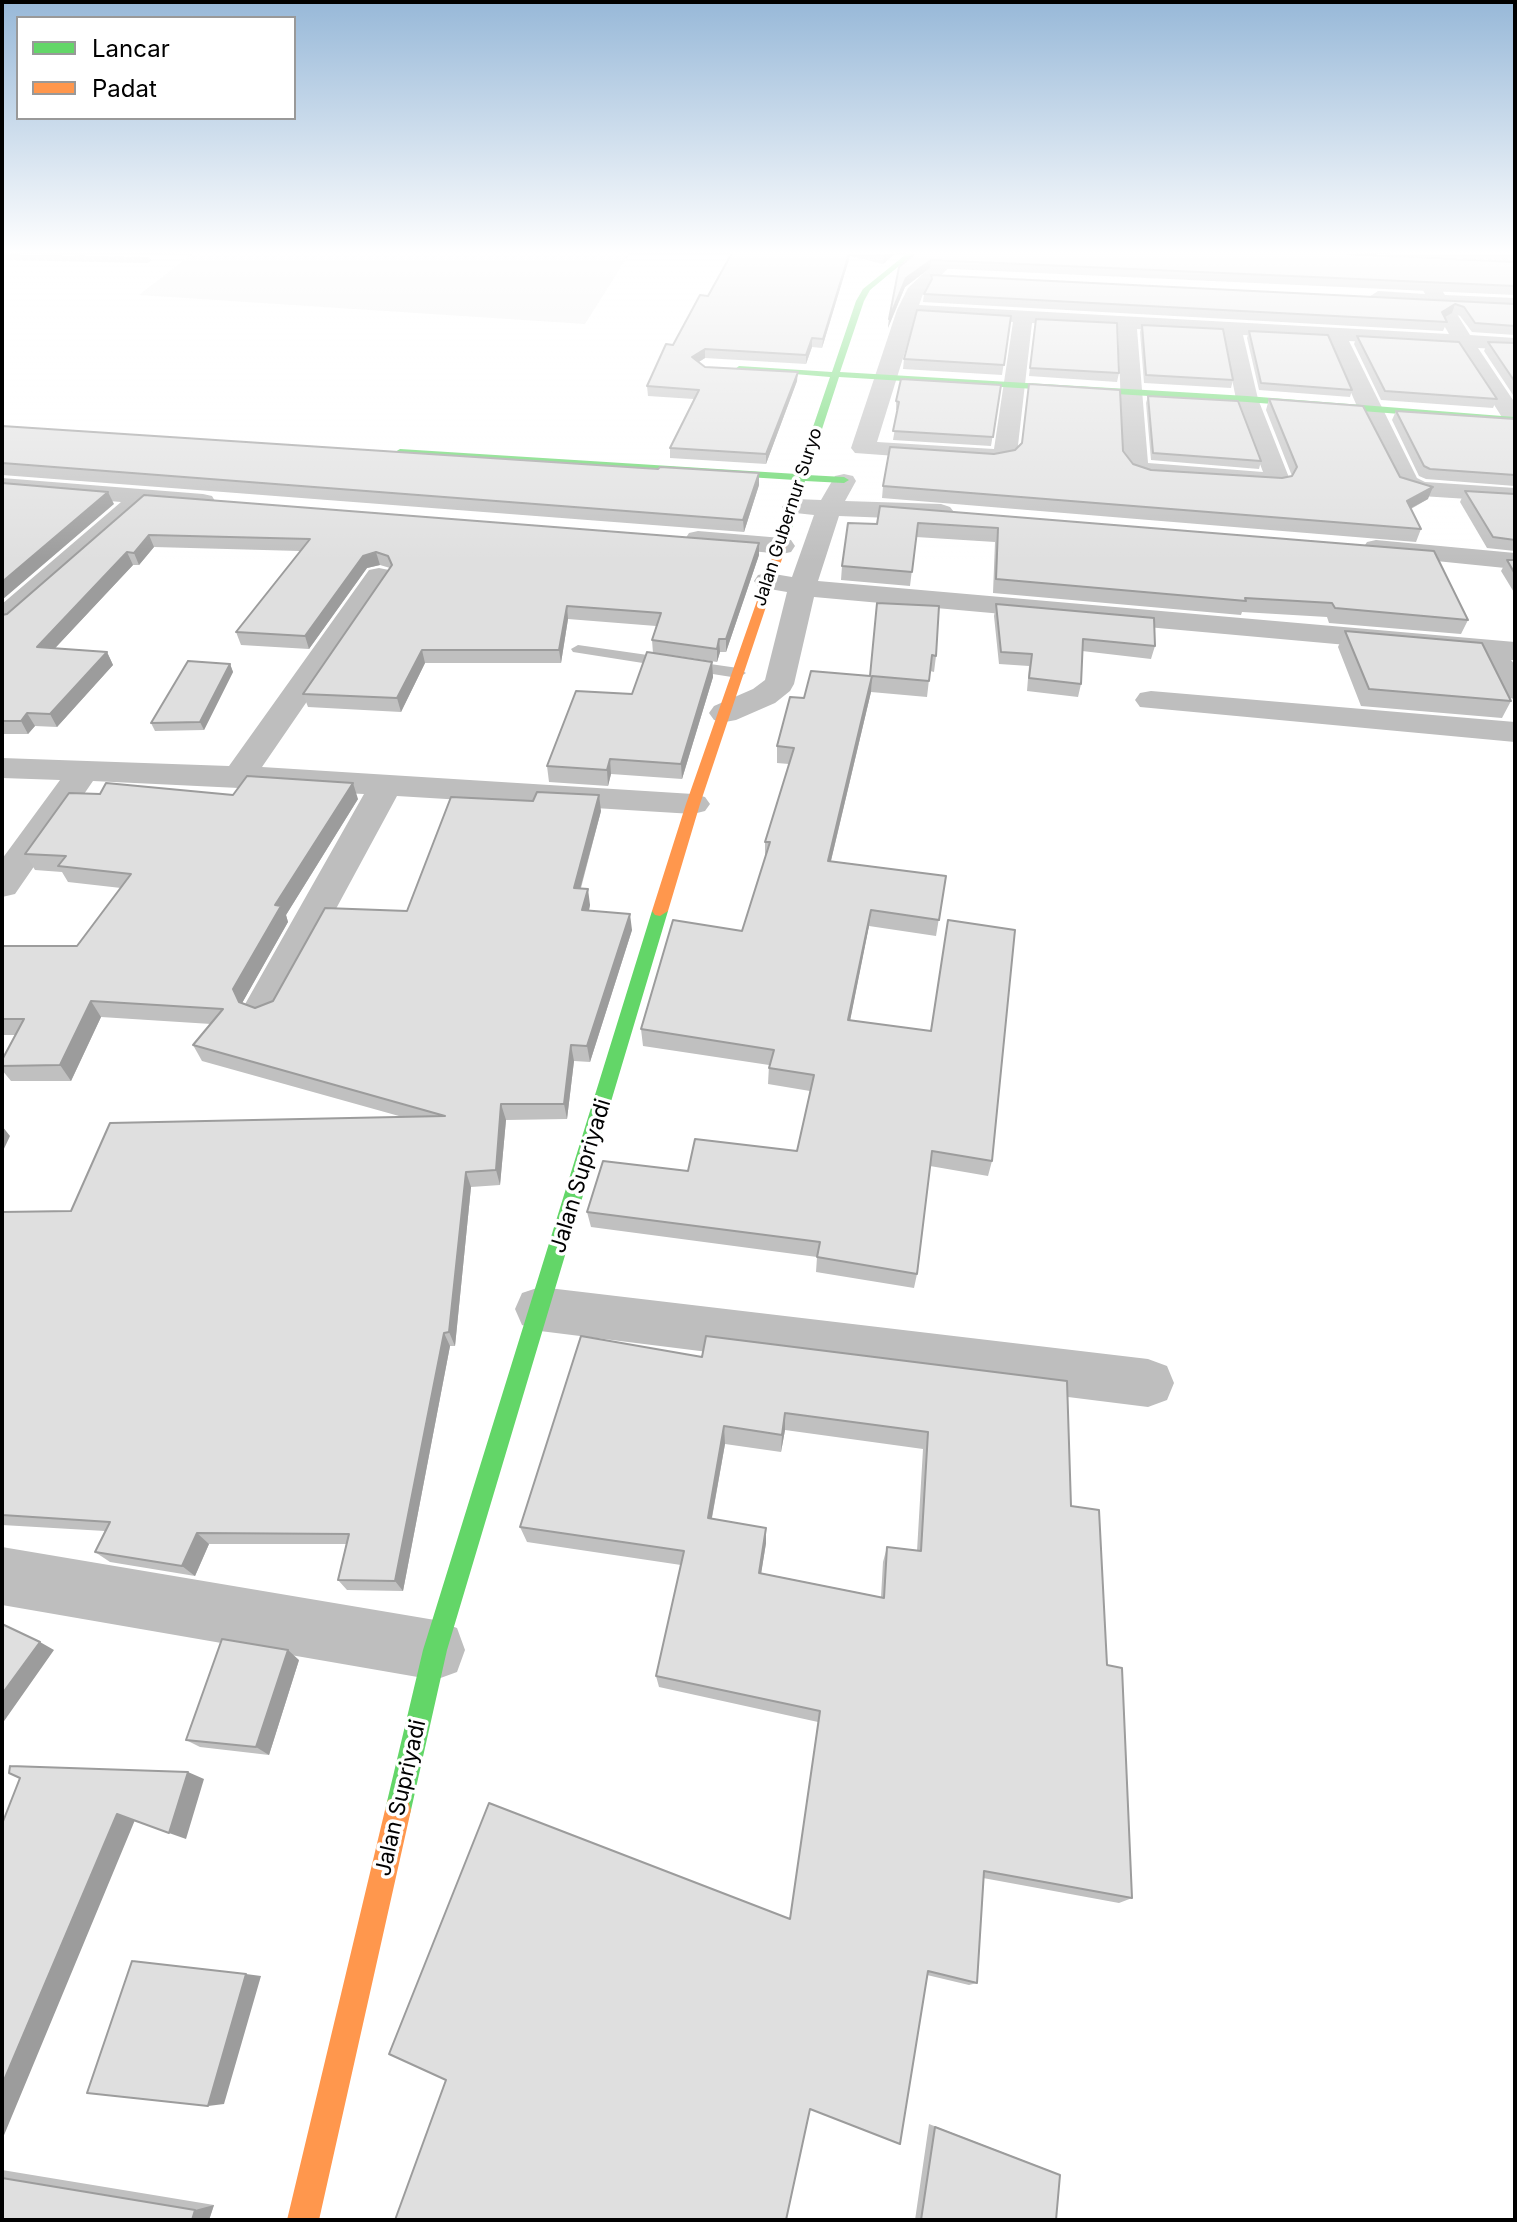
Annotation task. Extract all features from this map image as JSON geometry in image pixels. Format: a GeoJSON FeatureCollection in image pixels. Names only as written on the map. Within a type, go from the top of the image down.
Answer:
{"type":"FeatureCollection","features":[{"type":"Feature","properties":{"kind":"main road","name":"Jalan Gubernur Suryo"},"geometry":{"type":"LineString","coordinates":[[693,804],[795,507],[801,477],[841,355]]}},
{"type":"Feature","properties":{"kind":"main road"},"geometry":{"type":"LineString","coordinates":[[716,368],[1247,399],[1515,420]]}},
{"type":"Feature","properties":{"kind":"main road"},"geometry":{"type":"LineString","coordinates":[[384,451],[844,480]]}},
{"type":"Feature","properties":{"kind":"main road","name":"Jalan Supriyadi"},"geometry":{"type":"LineString","coordinates":[[303,2220],[435,1650],[693,804]]}},
{"type":"Feature","properties":{"kind":"street"},"geometry":{"type":"LineString","coordinates":[[725,713],[764,696],[779,684],[802,587],[830,506],[863,448],[892,355]]}},
{"type":"Feature","properties":{"kind":"street"},"geometry":{"type":"LineString","coordinates":[[863,448],[992,456],[1005,454],[1018,355]]}},
{"type":"Feature","properties":{"kind":"street"},"geometry":{"type":"LineString","coordinates":[[1129,355],[1135,461],[1139,468],[1148,472],[1281,492],[1247,399],[1238,355]]}},
{"type":"Feature","properties":{"kind":"street"},"geometry":{"type":"LineString","coordinates":[[1345,355],[1407,483],[1413,487],[1515,495]]}},
{"type":"Feature","properties":{"kind":"street"},"geometry":{"type":"LineString","coordinates":[[1472,355],[1515,420]]}},
{"type":"Feature","properties":{"kind":"street"},"geometry":{"type":"LineString","coordinates":[[2,485],[235,504]]}},
{"type":"Feature","properties":{"kind":"street"},"geometry":{"type":"LineString","coordinates":[[2,619],[141,497]]}},
{"type":"Feature","properties":{"kind":"street"},"geometry":{"type":"LineString","coordinates":[[795,507],[830,506],[973,515]]}},
{"type":"Feature","properties":{"kind":"street"},"geometry":{"type":"LineString","coordinates":[[672,537],[782,546]]}},
{"type":"Feature","properties":{"kind":"street"},"geometry":{"type":"LineString","coordinates":[[1359,547],[1515,561]]}},
{"type":"Feature","properties":{"kind":"street"},"geometry":{"type":"LineString","coordinates":[[239,776],[379,576]]}},
{"type":"Feature","properties":{"kind":"street"},"geometry":{"type":"LineString","coordinates":[[768,581],[802,587],[1503,650],[1515,690]]}},
{"type":"Feature","properties":{"kind":"street"},"geometry":{"type":"LineString","coordinates":[[1151,700],[1515,732]]}},
{"type":"Feature","properties":{"kind":"street"},"geometry":{"type":"LineString","coordinates":[[2,768],[239,776],[693,804]]}},
{"type":"Feature","properties":{"kind":"street"},"geometry":{"type":"LineString","coordinates":[[2,885],[83,772]]}},
{"type":"Feature","properties":{"kind":"street"},"geometry":{"type":"LineString","coordinates":[[264,1006],[387,784]]}},
{"type":"Feature","properties":{"kind":"street"},"geometry":{"type":"LineString","coordinates":[[540,1309],[1148,1383]]}},
{"type":"Feature","properties":{"kind":"street"},"geometry":{"type":"LineString","coordinates":[[2,1576],[435,1650]]}},
{"type":"Feature","properties":{"kind":"lane"},"geometry":{"type":"LineString","coordinates":[[578,649],[738,673]]}},
{"type":"Feature","properties":{"kind":"building"},"geometry":{"type":"Polygon","coordinates":[[[661,355],[696,355],[692,357],[705,367],[798,372],[766,454],[670,448],[699,390],[647,386],[661,355]]]}},
{"type":"Feature","properties":{"kind":"building"},"geometry":{"type":"Polygon","coordinates":[[[905,355],[1005,355],[1004,365],[904,359],[905,355]]]}},
{"type":"Feature","properties":{"kind":"building"},"geometry":{"type":"Polygon","coordinates":[[[1032,355],[1118,355],[1119,373],[1030,368],[1032,355]]]}},
{"type":"Feature","properties":{"kind":"building"},"geometry":{"type":"Polygon","coordinates":[[[1144,355],[1228,355],[1233,380],[1146,375],[1144,355]]]}},
{"type":"Feature","properties":{"kind":"building"},"geometry":{"type":"Polygon","coordinates":[[[1254,355],[1337,355],[1352,390],[1261,383],[1254,355]]]}},
{"type":"Feature","properties":{"kind":"building"},"geometry":{"type":"Polygon","coordinates":[[[1367,355],[1467,355],[1497,399],[1385,391],[1367,355]]]}},
{"type":"Feature","properties":{"kind":"building"},"geometry":{"type":"Polygon","coordinates":[[[1497,355],[1515,355],[1515,382],[1497,355]]]}},
{"type":"Feature","properties":{"kind":"building"},"geometry":{"type":"Polygon","coordinates":[[[901,379],[1001,385],[993,437],[893,431],[901,379]]]}},
{"type":"Feature","properties":{"kind":"building"},"geometry":{"type":"Polygon","coordinates":[[[1029,384],[1120,390],[1123,451],[1133,464],[1151,470],[1282,478],[1292,476],[1297,467],[1269,399],[1363,406],[1400,477],[1433,487],[1407,501],[1421,529],[883,486],[890,447],[994,454],[1015,450],[1022,443],[1029,384]]]}},
{"type":"Feature","properties":{"kind":"building"},"geometry":{"type":"Polygon","coordinates":[[[1148,396],[1238,401],[1261,461],[1153,453],[1148,396]]]}},
{"type":"Feature","properties":{"kind":"building"},"geometry":{"type":"Polygon","coordinates":[[[1396,411],[1515,419],[1515,475],[1424,466],[1396,411]]]}},
{"type":"Feature","properties":{"kind":"building"},"geometry":{"type":"Polygon","coordinates":[[[2,426],[759,473],[743,520],[2,463],[2,426]]]}},
{"type":"Feature","properties":{"kind":"building"},"geometry":{"type":"Polygon","coordinates":[[[2,483],[108,492],[2,582],[2,483]]]}},
{"type":"Feature","properties":{"kind":"building"},"geometry":{"type":"Polygon","coordinates":[[[1465,491],[1515,494],[1515,540],[1493,537],[1465,491]]]}},
{"type":"Feature","properties":{"kind":"building"},"geometry":{"type":"Polygon","coordinates":[[[144,495],[759,543],[726,639],[719,639],[717,649],[652,640],[661,613],[567,606],[559,650],[422,650],[397,698],[303,694],[392,565],[388,556],[376,552],[363,556],[305,636],[236,632],[310,539],[149,535],[134,553],[127,552],[37,647],[107,652],[50,714],[27,713],[21,721],[2,721],[2,615],[7,614],[144,495]]]}},
{"type":"Feature","properties":{"kind":"building"},"geometry":{"type":"Polygon","coordinates":[[[880,506],[1434,551],[1468,620],[1335,608],[1332,603],[1245,598],[1246,601],[996,579],[998,528],[918,523],[912,572],[842,566],[848,523],[877,524],[880,506]]]}},
{"type":"Feature","properties":{"kind":"building"},"geometry":{"type":"Polygon","coordinates":[[[1507,560],[1515,560],[1515,574],[1507,560]]]}},
{"type":"Feature","properties":{"kind":"building"},"geometry":{"type":"Polygon","coordinates":[[[877,603],[939,606],[936,656],[932,655],[929,681],[872,676],[828,861],[946,876],[939,920],[871,910],[848,1020],[931,1031],[948,920],[1015,930],[992,1161],[932,1151],[917,1274],[817,1257],[820,1242],[587,1212],[603,1161],[688,1171],[695,1139],[797,1151],[814,1075],[769,1068],[774,1050],[641,1029],[673,920],[742,931],[770,842],[765,842],[794,748],[777,746],[790,697],[804,698],[811,671],[870,676],[877,603]]]}},
{"type":"Feature","properties":{"kind":"building"},"geometry":{"type":"Polygon","coordinates":[[[996,604],[1154,618],[1155,646],[1083,639],[1081,684],[1029,678],[1032,654],[1001,652],[996,604]]]}},
{"type":"Feature","properties":{"kind":"building"},"geometry":{"type":"Polygon","coordinates":[[[1345,631],[1482,643],[1511,701],[1369,689],[1345,631]]]}},
{"type":"Feature","properties":{"kind":"building"},"geometry":{"type":"Polygon","coordinates":[[[647,652],[712,662],[681,764],[610,759],[607,770],[547,766],[576,691],[632,694],[647,652]]]}},
{"type":"Feature","properties":{"kind":"building"},"geometry":{"type":"Polygon","coordinates":[[[188,661],[230,664],[200,722],[151,723],[188,661]]]}},
{"type":"Feature","properties":{"kind":"building"},"geometry":{"type":"Polygon","coordinates":[[[247,776],[353,783],[275,905],[281,906],[233,989],[239,1002],[255,1008],[273,1001],[325,908],[407,911],[451,797],[533,801],[537,792],[599,795],[574,888],[588,889],[582,910],[630,914],[587,1046],[571,1045],[564,1104],[501,1104],[496,1170],[466,1172],[449,1332],[444,1333],[395,1581],[338,1580],[349,1534],[197,1533],[182,1566],[95,1552],[110,1522],[2,1515],[2,1212],[71,1211],[110,1123],[445,1116],[193,1045],[223,1009],[91,1001],[60,1065],[2,1066],[2,1060],[24,1019],[2,1019],[2,946],[77,946],[131,874],[58,866],[66,856],[25,854],[69,793],[100,794],[106,783],[233,795],[247,776]]]}},
{"type":"Feature","properties":{"kind":"building"},"geometry":{"type":"Polygon","coordinates":[[[581,1336],[702,1357],[706,1336],[1067,1381],[1071,1506],[1099,1510],[1107,1665],[1122,1668],[1132,1898],[984,1871],[977,1983],[928,1971],[900,2144],[810,2109],[786,2220],[395,2220],[446,2080],[389,2054],[489,1803],[790,1919],[820,1711],[656,1676],[684,1551],[520,1527],[581,1336]],[[785,1413],[782,1435],[724,1426],[708,1518],[766,1528],[759,1573],[884,1598],[887,1547],[921,1551],[928,1432],[785,1413]]]}},
{"type":"Feature","properties":{"kind":"building"},"geometry":{"type":"Polygon","coordinates":[[[2,1624],[40,1642],[2,1694],[2,1624]]]}},
{"type":"Feature","properties":{"kind":"building"},"geometry":{"type":"Polygon","coordinates":[[[222,1639],[288,1650],[256,1747],[186,1740],[222,1639]]]}},
{"type":"Feature","properties":{"kind":"building"},"geometry":{"type":"Polygon","coordinates":[[[10,1766],[188,1772],[169,1833],[117,1814],[2,2085],[2,1824],[20,1778],[9,1773],[10,1766]]]}},
{"type":"Feature","properties":{"kind":"building"},"geometry":{"type":"Polygon","coordinates":[[[132,1961],[246,1974],[208,2106],[87,2093],[132,1961]]]}},
{"type":"Feature","properties":{"kind":"building"},"geometry":{"type":"Polygon","coordinates":[[[935,2127],[1060,2175],[1056,2220],[921,2220],[935,2127]]]}},
{"type":"Feature","properties":{"kind":"building"},"geometry":{"type":"Polygon","coordinates":[[[2,2178],[195,2210],[192,2220],[2,2220],[2,2178]]]}},
{"type":"Feature","properties":{"kind":"traffic: fast"},"geometry":{"type":"LineString","coordinates":[[786,532],[842,355]]}},
{"type":"Feature","properties":{"kind":"traffic: fast"},"geometry":{"type":"LineString","coordinates":[[739,369],[1247,399],[1515,420]]}},
{"type":"Feature","properties":{"kind":"traffic: fast"},"geometry":{"type":"LineString","coordinates":[[400,452],[844,480]]}},
{"type":"Feature","properties":{"kind":"traffic: fast"},"geometry":{"type":"LineString","coordinates":[[398,1810],[435,1650],[660,911]]}},
{"type":"Feature","properties":{"kind":"traffic: slow"},"geometry":{"type":"LineString","coordinates":[[660,911],[693,804],[786,532]]}},
{"type":"Feature","properties":{"kind":"traffic: slow"},"geometry":{"type":"LineString","coordinates":[[303,2220],[398,1810]]}}]}
